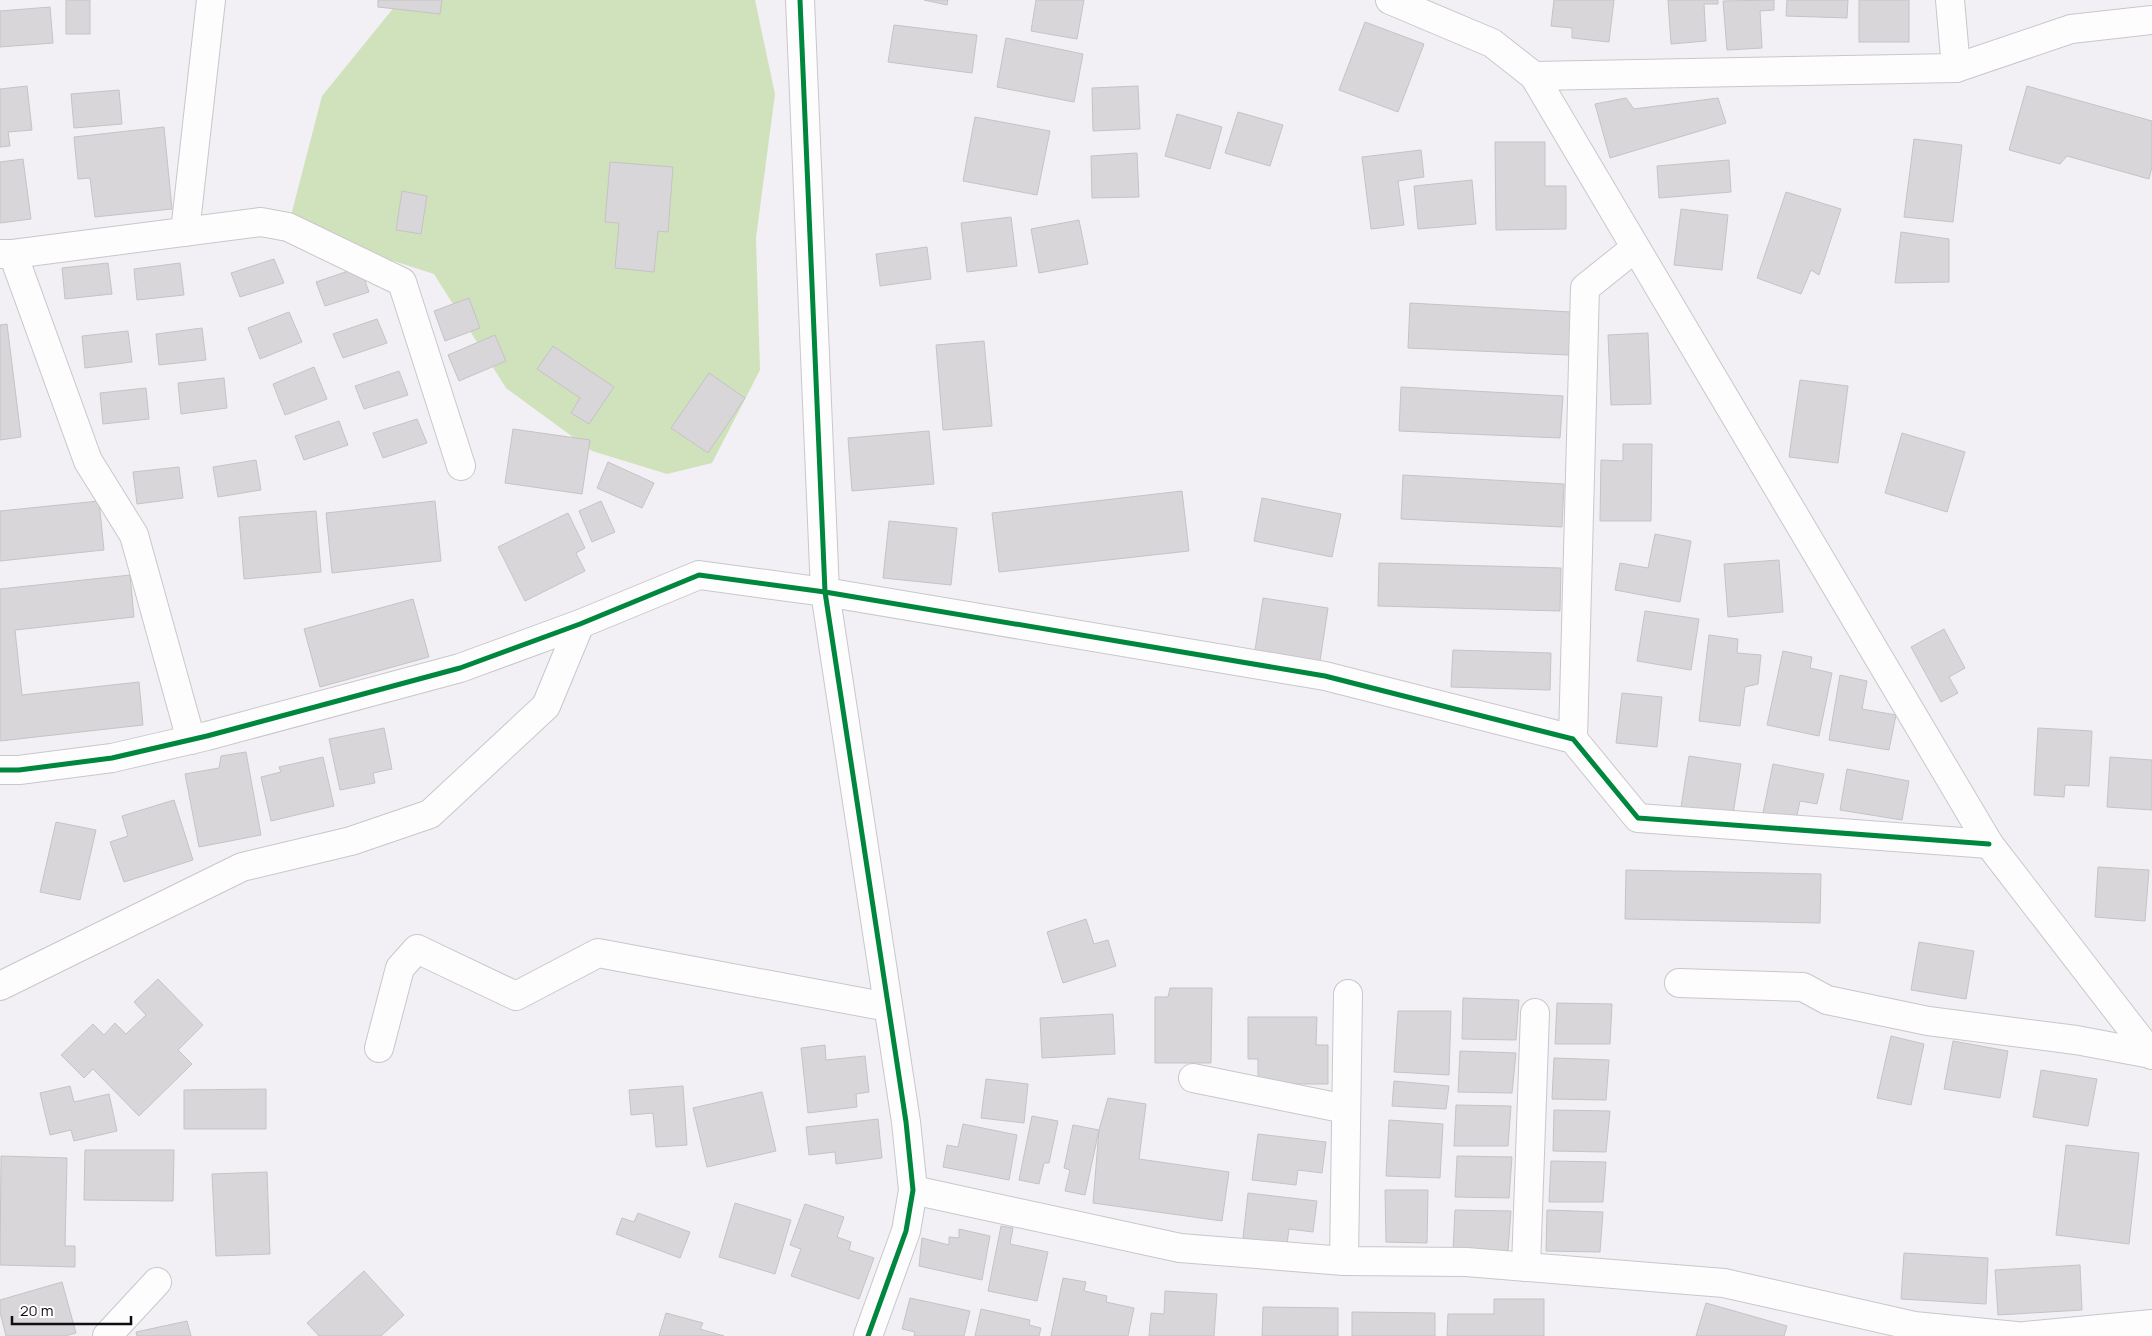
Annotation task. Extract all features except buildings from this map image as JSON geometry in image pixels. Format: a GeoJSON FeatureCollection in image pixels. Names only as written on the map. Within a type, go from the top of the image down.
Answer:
{"type":"FeatureCollection","features":[{"type":"Feature","properties":{"kind":"street"},"geometry":{"type":"LineString","coordinates":[[185,232],[212,0]]}},
{"type":"Feature","properties":{"kind":"street"},"geometry":{"type":"LineString","coordinates":[[800,0],[825,592],[906,1122],[913,1190],[906,1231],[868,1336]]}},
{"type":"Feature","properties":{"kind":"street"},"geometry":{"type":"LineString","coordinates":[[1390,0],[1492,43],[1534,76],[1989,844],[2152,1054]]}},
{"type":"Feature","properties":{"kind":"street"},"geometry":{"type":"LineString","coordinates":[[1950,0],[1956,68]]}},
{"type":"Feature","properties":{"kind":"street"},"geometry":{"type":"LineString","coordinates":[[1534,76],[1956,68],[2071,29],[2152,20]]}},
{"type":"Feature","properties":{"kind":"street"},"geometry":{"type":"LineString","coordinates":[[191,740],[134,535],[88,461],[6,254],[261,222],[288,227],[402,282],[461,466]]}},
{"type":"Feature","properties":{"kind":"street"},"geometry":{"type":"LineString","coordinates":[[1573,739],[1586,288],[1635,248]]}},
{"type":"Feature","properties":{"kind":"street"},"geometry":{"type":"LineString","coordinates":[[0,770],[19,770],[112,758],[191,740],[460,668],[580,624],[699,575],[825,592],[1325,676],[1573,739],[1638,818],[1989,844]]}},
{"type":"Feature","properties":{"kind":"street"},"geometry":{"type":"LineString","coordinates":[[0,986],[242,867],[351,841],[430,814],[546,706],[580,624]]}},
{"type":"Feature","properties":{"kind":"street"},"geometry":{"type":"LineString","coordinates":[[379,1048],[400,968],[416,949],[516,996],[598,954],[888,1007]]}},
{"type":"Feature","properties":{"kind":"street"},"geometry":{"type":"LineString","coordinates":[[1678,983],[1803,987],[1827,1000],[1928,1022],[2076,1040],[2152,1054]]}},
{"type":"Feature","properties":{"kind":"street"},"geometry":{"type":"LineString","coordinates":[[1344,1261],[1348,994]]}},
{"type":"Feature","properties":{"kind":"street"},"geometry":{"type":"LineString","coordinates":[[1526,1267],[1535,1013]]}},
{"type":"Feature","properties":{"kind":"street"},"geometry":{"type":"LineString","coordinates":[[1193,1078],[1346,1109]]}},
{"type":"Feature","properties":{"kind":"street"},"geometry":{"type":"LineString","coordinates":[[913,1190],[1180,1248],[1344,1261],[1466,1262],[1724,1283],[1914,1326],[2016,1336]]}},
{"type":"Feature","properties":{"kind":"street"},"geometry":{"type":"LineString","coordinates":[[107,1336],[157,1282]]}},
{"type":"Feature","properties":{"kind":"street"},"geometry":{"type":"LineString","coordinates":[[2026,1336],[2152,1324]]}},
{"type":"Feature","properties":{"kind":"green space"},"geometry":{"type":"Polygon","coordinates":[[[400,0],[755,0],[775,94],[756,238],[760,370],[712,463],[667,474],[592,451],[506,388],[434,274],[288,227],[322,96],[400,0]]]}},
{"type":"Feature","properties":{"kind":"cycle path"},"geometry":{"type":"LineString","coordinates":[[800,0],[825,592],[906,1122],[913,1190],[906,1231],[868,1336]]}},
{"type":"Feature","properties":{"kind":"cycle path"},"geometry":{"type":"LineString","coordinates":[[0,770],[19,770],[112,758],[207,736],[460,668],[580,624],[699,575],[825,592],[1325,676],[1573,739],[1638,818],[1989,844]]}}]}
